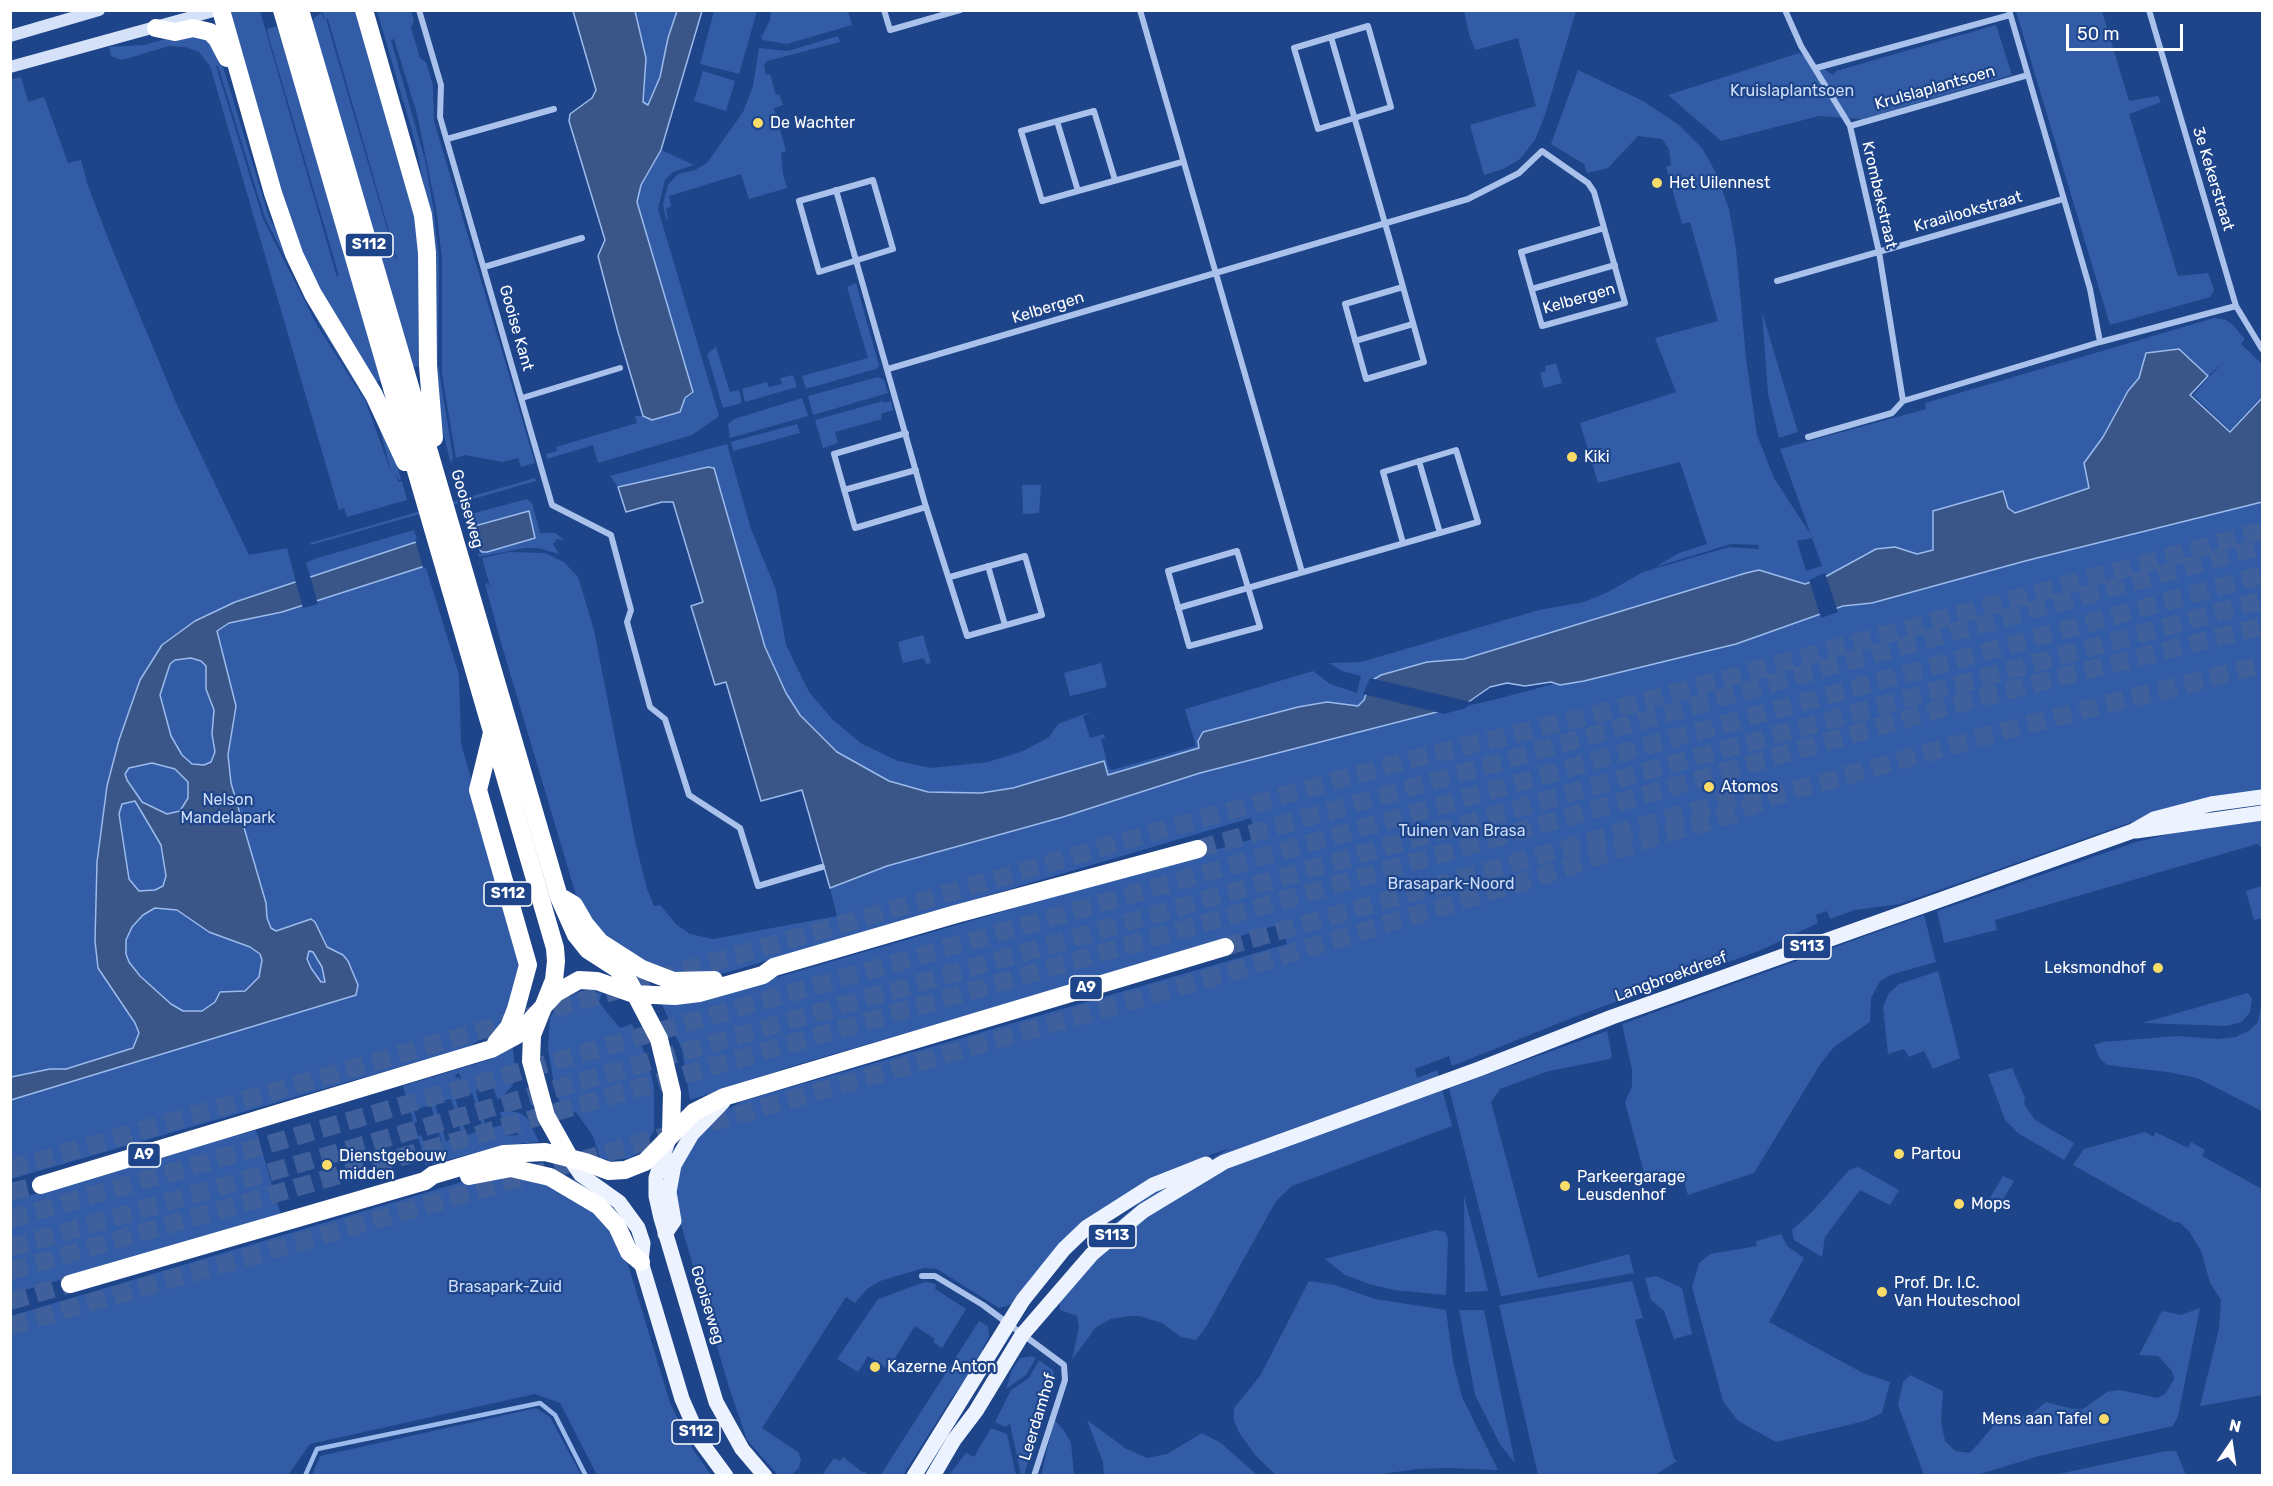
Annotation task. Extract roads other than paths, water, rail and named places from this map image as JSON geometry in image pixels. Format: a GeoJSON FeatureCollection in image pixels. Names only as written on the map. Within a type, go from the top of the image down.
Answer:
{"type":"FeatureCollection","features":[{"type":"Feature","properties":{"kind":"highway"},"geometry":{"type":"LineString","coordinates":[[219,10],[276,203],[303,274],[326,317],[366,380],[387,422],[400,457],[432,474]]}},
{"type":"Feature","properties":{"kind":"highway"},"geometry":{"type":"LineString","coordinates":[[364,10],[423,215],[428,259],[428,366],[432,474]]}},
{"type":"Feature","properties":{"kind":"highway"},"geometry":{"type":"LineString","coordinates":[[373,10],[377,23],[373,44]]}},
{"type":"Feature","properties":{"kind":"highway","name":"S112"},"geometry":{"type":"LineString","coordinates":[[293,16],[432,474],[493,733],[555,948],[554,980],[538,1013],[532,1035],[534,1076],[546,1116],[569,1157]]}},
{"type":"Feature","properties":{"kind":"highway"},"geometry":{"type":"LineString","coordinates":[[156,28],[174,32],[193,28],[214,35],[227,55],[239,102],[250,113]]}},
{"type":"Feature","properties":{"kind":"highway","name":"S112"},"geometry":{"type":"LineString","coordinates":[[460,589],[569,923],[580,941],[621,973],[651,1023],[665,1056],[672,1093],[671,1133]]}},
{"type":"Feature","properties":{"kind":"highway","name":"S112"},"geometry":{"type":"LineString","coordinates":[[491,1049],[509,1027],[522,994],[528,965],[478,790],[493,733]]}},
{"type":"Feature","properties":{"kind":"highway"},"geometry":{"type":"LineString","coordinates":[[538,1013],[556,993],[579,980],[597,981],[634,994],[687,996],[763,975],[767,970],[956,914],[1198,849]]}},
{"type":"Feature","properties":{"kind":"highway"},"geometry":{"type":"LineString","coordinates":[[559,897],[574,905],[585,924],[600,942],[657,976],[680,982],[703,982],[761,968],[767,970]]}},
{"type":"Feature","properties":{"kind":"highway","name":"A9"},"geometry":{"type":"LineString","coordinates":[[671,1133],[699,1108],[736,1094],[1225,947]]}},
{"type":"Feature","properties":{"kind":"highway","name":"A9"},"geometry":{"type":"LineString","coordinates":[[41,1185],[491,1049],[517,1035],[538,1013]]}},
{"type":"Feature","properties":{"kind":"highway"},"geometry":{"type":"LineString","coordinates":[[70,1284],[425,1181],[433,1175],[504,1154],[537,1151],[569,1157],[609,1171],[625,1170],[645,1162],[671,1133]]}},
{"type":"Feature","properties":{"kind":"highway"},"geometry":{"type":"LineString","coordinates":[[425,1181],[437,1185],[502,1168],[528,1170],[546,1175],[599,1206],[617,1226],[629,1252],[641,1262]]}},
{"type":"Feature","properties":{"kind":"main road"},"geometry":{"type":"LineString","coordinates":[[10,36],[99,10]]}},
{"type":"Feature","properties":{"kind":"main road"},"geometry":{"type":"LineString","coordinates":[[10,67],[219,10]]}},
{"type":"Feature","properties":{"kind":"main road","name":"Langbroekdreef"},"geometry":{"type":"LineString","coordinates":[[933,1476],[1022,1335],[1092,1254],[1143,1211],[1224,1162],[1416,1090],[1479,1069],[1612,1017],[2133,831],[2154,819],[2211,804],[2262,797]]}},
{"type":"Feature","properties":{"kind":"main road","name":"Langbroekdreef"},"geometry":{"type":"LineString","coordinates":[[2133,831],[2156,830],[2192,821],[2262,813]]}},
{"type":"Feature","properties":{"kind":"main road"},"geometry":{"type":"LineString","coordinates":[[665,1234],[674,1221],[670,1186],[678,1157],[699,1124],[736,1094]]}},
{"type":"Feature","properties":{"kind":"main road","name":"Gooiseweg"},"geometry":{"type":"LineString","coordinates":[[671,1133],[656,1178],[657,1203],[665,1234],[716,1402],[742,1449],[765,1476]]}},
{"type":"Feature","properties":{"kind":"main road","name":"S112"},"geometry":{"type":"LineString","coordinates":[[569,1157],[580,1175],[611,1194],[632,1218],[643,1243],[641,1262],[682,1399],[701,1442],[726,1476]]}},
{"type":"Feature","properties":{"kind":"main road","name":"Langbroekdreef"},"geometry":{"type":"LineString","coordinates":[[914,1476],[1038,1278],[1087,1227],[1153,1185],[1207,1164],[1224,1162]]}},
{"type":"Feature","properties":{"kind":"street","name":"Gooise Kant"},"geometry":{"type":"LineString","coordinates":[[419,10],[441,86],[440,117],[552,505],[611,535],[631,610],[627,622],[650,707],[665,719],[689,795],[740,828],[758,886],[822,867]]}},
{"type":"Feature","properties":{"kind":"street"},"geometry":{"type":"LineString","coordinates":[[884,10],[890,30],[960,10]]}},
{"type":"Feature","properties":{"kind":"street"},"geometry":{"type":"LineString","coordinates":[[923,10],[926,20]]}},
{"type":"Feature","properties":{"kind":"street"},"geometry":{"type":"LineString","coordinates":[[1140,10],[1302,572]]}},
{"type":"Feature","properties":{"kind":"street","name":"Krombekstraat"},"geometry":{"type":"LineString","coordinates":[[1785,10],[1801,46],[1850,126],[1879,252],[1903,401]]}},
{"type":"Feature","properties":{"kind":"street","name":"3e Kekerstraat"},"geometry":{"type":"LineString","coordinates":[[2149,10],[2236,306],[2262,349]]}},
{"type":"Feature","properties":{"kind":"street"},"geometry":{"type":"LineString","coordinates":[[1816,68],[2010,13],[2062,199],[2090,289],[2100,342]]}},
{"type":"Feature","properties":{"kind":"street"},"geometry":{"type":"LineString","coordinates":[[1368,26],[1391,107],[1355,118],[1318,129],[1294,48],[1368,26]]}},
{"type":"Feature","properties":{"kind":"street"},"geometry":{"type":"LineString","coordinates":[[1331,37],[1385,222],[1424,362],[1366,379],[1345,304],[1403,287]]}},
{"type":"Feature","properties":{"kind":"street","name":"Krulslaplantsoen"},"geometry":{"type":"LineString","coordinates":[[1850,126],[2028,75]]}},
{"type":"Feature","properties":{"kind":"street"},"geometry":{"type":"LineString","coordinates":[[447,140],[554,109]]}},
{"type":"Feature","properties":{"kind":"street"},"geometry":{"type":"LineString","coordinates":[[1115,180],[1094,111],[1021,131],[1042,201],[1182,162]]}},
{"type":"Feature","properties":{"kind":"street"},"geometry":{"type":"LineString","coordinates":[[1057,121],[1078,191]]}},
{"type":"Feature","properties":{"kind":"street","name":"Kelbergen"},"geometry":{"type":"LineString","coordinates":[[888,369],[1468,199],[1520,173],[1542,151],[1588,183],[1594,192],[1625,303],[1542,326],[1521,252],[1604,228]]}},
{"type":"Feature","properties":{"kind":"street"},"geometry":{"type":"LineString","coordinates":[[873,180],[893,249],[819,272],[799,201],[836,190],[873,180]]}},
{"type":"Feature","properties":{"kind":"street"},"geometry":{"type":"LineString","coordinates":[[836,190],[916,470],[967,636],[1042,615],[1025,556],[950,577]]}},
{"type":"Feature","properties":{"kind":"street","name":"Kraailookstraat"},"geometry":{"type":"LineString","coordinates":[[1778,281],[2062,199]]}},
{"type":"Feature","properties":{"kind":"street","name":"Gooise Kant"},"geometry":{"type":"LineString","coordinates":[[484,267],[582,238]]}},
{"type":"Feature","properties":{"kind":"street","name":"Kelbergen"},"geometry":{"type":"LineString","coordinates":[[1532,289],[1615,265]]}},
{"type":"Feature","properties":{"kind":"street"},"geometry":{"type":"LineString","coordinates":[[1808,437],[1892,413],[1903,401],[2100,342],[2236,306]]}},
{"type":"Feature","properties":{"kind":"street"},"geometry":{"type":"LineString","coordinates":[[1355,341],[1413,324]]}},
{"type":"Feature","properties":{"kind":"street","name":"Gooise Kant"},"geometry":{"type":"LineString","coordinates":[[522,398],[621,368]]}},
{"type":"Feature","properties":{"kind":"street"},"geometry":{"type":"LineString","coordinates":[[906,433],[834,454],[844,490],[855,528],[927,507]]}},
{"type":"Feature","properties":{"kind":"street"},"geometry":{"type":"LineString","coordinates":[[1178,608],[1478,522],[1456,450],[1383,472],[1403,543]]}},
{"type":"Feature","properties":{"kind":"street"},"geometry":{"type":"LineString","coordinates":[[1419,461],[1440,533]]}},
{"type":"Feature","properties":{"kind":"street"},"geometry":{"type":"LineString","coordinates":[[844,490],[916,470]]}},
{"type":"Feature","properties":{"kind":"street"},"geometry":{"type":"LineString","coordinates":[[1237,551],[1249,588],[1260,627],[1189,646],[1168,571],[1237,551]]}},
{"type":"Feature","properties":{"kind":"street"},"geometry":{"type":"LineString","coordinates":[[988,566],[1005,625]]}},
{"type":"Feature","properties":{"kind":"street","name":"Leerdamhof"},"geometry":{"type":"LineString","coordinates":[[922,1276],[941,1279],[1009,1322],[1022,1335],[1061,1362],[1066,1375],[1034,1476]]}},
{"type":"Feature","properties":{"kind":"waterway"},"geometry":{"type":"LineString","coordinates":[[305,1476],[317,1449],[540,1403],[555,1415],[586,1476]]}},
{"type":"Feature","properties":{"kind":"tunnel"},"geometry":{"type":"LineString","coordinates":[[10,1169],[1186,823],[1413,759],[1593,715],[2262,531]]}},
{"type":"Feature","properties":{"kind":"tunnel"},"geometry":{"type":"LineString","coordinates":[[1198,849],[1835,665],[2262,546]]}},
{"type":"Feature","properties":{"kind":"tunnel"},"geometry":{"type":"LineString","coordinates":[[10,1219],[1642,747],[2262,575]]}},
{"type":"Feature","properties":{"kind":"tunnel"},"geometry":{"type":"LineString","coordinates":[[10,1248],[1650,770],[2262,600]]}},
{"type":"Feature","properties":{"kind":"tunnel"},"geometry":{"type":"LineString","coordinates":[[10,1271],[1971,700],[2262,626]]}},
{"type":"Feature","properties":{"kind":"tunnel"},"geometry":{"type":"LineString","coordinates":[[10,1326],[1227,973],[1542,876],[1639,842],[1733,814],[1774,796],[2029,724],[2262,665]]}},
{"type":"Feature","properties":{"kind":"tunnel"},"geometry":{"type":"LineString","coordinates":[[1225,947],[1738,798],[1764,797]]}},
{"type":"Feature","properties":{"kind":"tunnel"},"geometry":{"type":"LineString","coordinates":[[10,1192],[41,1185]]}},
{"type":"Feature","properties":{"kind":"tunnel"},"geometry":{"type":"LineString","coordinates":[[10,1301],[70,1284]]}},
{"type":"Feature","properties":{"kind":"place","name":"De Wachter"},"geometry":{"type":"Point","coordinates":[758,123]}},
{"type":"Feature","properties":{"kind":"place","name":"Het Uilennest"},"geometry":{"type":"Point","coordinates":[1657,183]}},
{"type":"Feature","properties":{"kind":"place","name":"Kiki"},"geometry":{"type":"Point","coordinates":[1572,457]}},
{"type":"Feature","properties":{"kind":"place","name":"Atomos"},"geometry":{"type":"Point","coordinates":[1709,787]}},
{"type":"Feature","properties":{"kind":"place","name":"Leksmondhof"},"geometry":{"type":"Point","coordinates":[2158,968]}},
{"type":"Feature","properties":{"kind":"place","name":"Partou"},"geometry":{"type":"Point","coordinates":[1899,1154]}},
{"type":"Feature","properties":{"kind":"place","name":"Dienstgebouw midden"},"geometry":{"type":"Point","coordinates":[327,1165]}},
{"type":"Feature","properties":{"kind":"place","name":"Parkeergarage Leusdenhof"},"geometry":{"type":"Point","coordinates":[1565,1186]}},
{"type":"Feature","properties":{"kind":"place","name":"Mops"},"geometry":{"type":"Point","coordinates":[1959,1204]}},
{"type":"Feature","properties":{"kind":"place","name":"Prof. Dr. I.C. Van Houteschool"},"geometry":{"type":"Point","coordinates":[1882,1292]}},
{"type":"Feature","properties":{"kind":"place","name":"Kazerne Anton"},"geometry":{"type":"Point","coordinates":[875,1367]}},
{"type":"Feature","properties":{"kind":"place","name":"Mens aan Tafel"},"geometry":{"type":"Point","coordinates":[2104,1419]}},
{"type":"Feature","properties":{"kind":"park label","name":"Kruislaplantsoen"},"geometry":{"type":"Point","coordinates":[1792,91]}},
{"type":"Feature","properties":{"kind":"park label","name":"Nelson Mandelapark"},"geometry":{"type":"Point","coordinates":[228,809]}},
{"type":"Feature","properties":{"kind":"park label","name":"Tuinen van Brasa"},"geometry":{"type":"Point","coordinates":[1462,831]}},
{"type":"Feature","properties":{"kind":"park label","name":"Brasapark-Noord"},"geometry":{"type":"Point","coordinates":[1451,884]}},
{"type":"Feature","properties":{"kind":"park label","name":"Brasapark-Zuid"},"geometry":{"type":"Point","coordinates":[505,1287]}}]}
